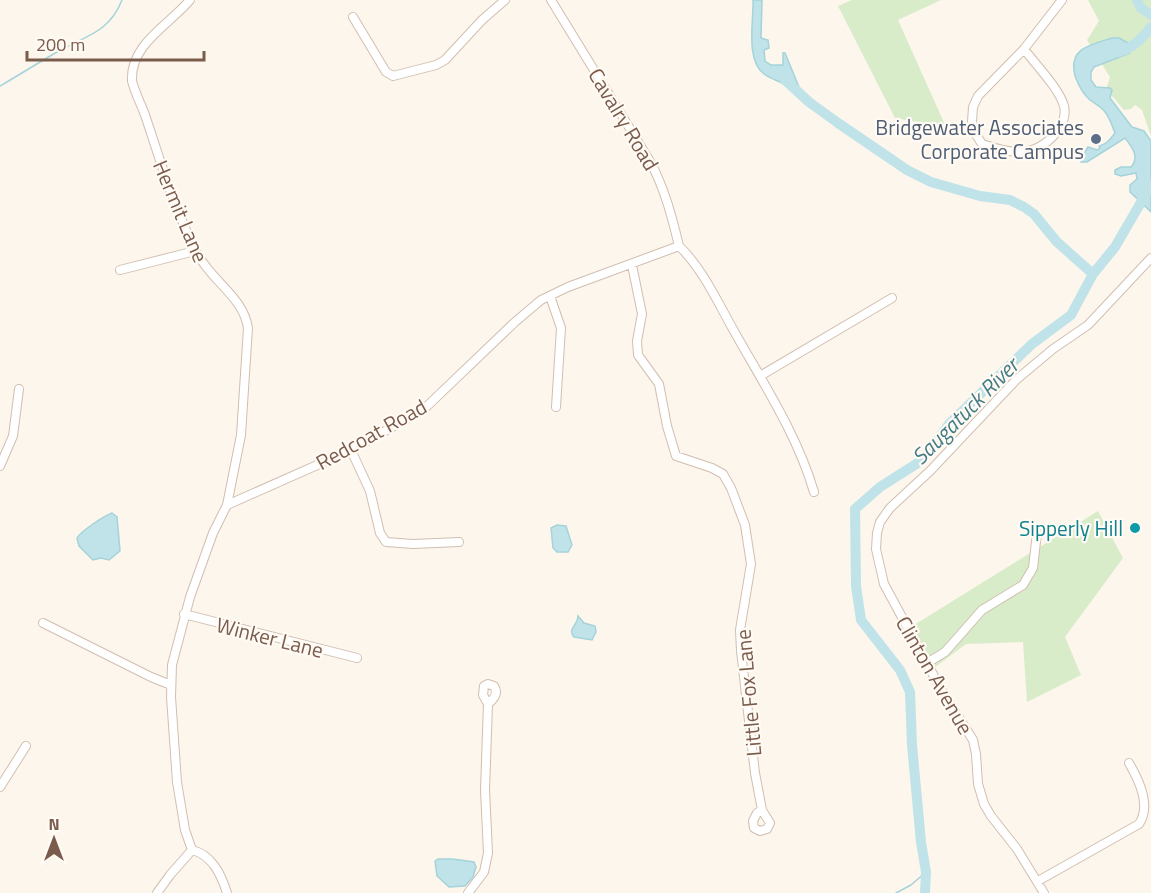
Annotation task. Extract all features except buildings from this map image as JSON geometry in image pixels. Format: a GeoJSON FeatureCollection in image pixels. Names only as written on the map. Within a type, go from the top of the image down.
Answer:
{"type":"FeatureCollection","features":[{"type":"Feature","properties":{"kind":"street","name":"Hermit Lane"},"geometry":{"type":"LineString","coordinates":[[190,0],[177,15],[143,45],[134,60],[131,75],[162,172],[195,251],[208,272],[239,305],[247,318],[241,435],[227,505]]}},
{"type":"Feature","properties":{"kind":"street"},"geometry":{"type":"LineString","coordinates":[[353,17],[386,72],[393,76],[436,65],[445,60],[482,20],[505,0]]}},
{"type":"Feature","properties":{"kind":"street","name":"Cavalry Road"},"geometry":{"type":"LineString","coordinates":[[551,0],[651,163],[671,212],[680,246]]}},
{"type":"Feature","properties":{"kind":"street"},"geometry":{"type":"LineString","coordinates":[[1024,49],[1060,96],[1065,107],[1062,125],[1051,138],[1036,149],[1010,152],[982,144],[975,133],[972,122],[973,107],[978,96],[1024,49],[1062,0]]}},
{"type":"Feature","properties":{"kind":"street"},"geometry":{"type":"LineString","coordinates":[[680,246],[689,256],[718,302],[760,376],[804,461],[814,492]]}},
{"type":"Feature","properties":{"kind":"street","name":"Redcoat Road"},"geometry":{"type":"LineString","coordinates":[[227,505],[351,450],[423,410],[530,308],[550,296],[568,287],[680,246]]}},
{"type":"Feature","properties":{"kind":"street"},"geometry":{"type":"LineString","coordinates":[[120,270],[195,251]]}},
{"type":"Feature","properties":{"kind":"street","name":"Clinton Avenue"},"geometry":{"type":"LineString","coordinates":[[1044,893],[1014,844],[986,807],[978,784],[973,740],[884,584],[876,549],[877,532],[880,522],[894,503],[930,471],[1016,380],[1053,349],[1088,325],[1151,258]]}},
{"type":"Feature","properties":{"kind":"street","name":"Little Fox Lane"},"geometry":{"type":"LineString","coordinates":[[632,265],[642,314],[637,341],[638,355],[659,384],[667,426],[676,456],[723,474],[746,525],[751,564],[740,641],[755,773],[762,810]]}},
{"type":"Feature","properties":{"kind":"street"},"geometry":{"type":"LineString","coordinates":[[550,296],[561,328],[556,407]]}},
{"type":"Feature","properties":{"kind":"street"},"geometry":{"type":"LineString","coordinates":[[760,376],[892,298]]}},
{"type":"Feature","properties":{"kind":"street"},"geometry":{"type":"LineString","coordinates":[[0,466],[13,436],[19,389]]}},
{"type":"Feature","properties":{"kind":"street"},"geometry":{"type":"LineString","coordinates":[[351,450],[370,491],[380,533],[386,542],[413,544],[459,542]]}},
{"type":"Feature","properties":{"kind":"street"},"geometry":{"type":"LineString","coordinates":[[192,850],[179,801],[171,685],[175,648],[184,614],[213,533],[227,505]]}},
{"type":"Feature","properties":{"kind":"street"},"geometry":{"type":"LineString","coordinates":[[927,663],[945,652],[966,625],[982,610],[1023,585],[1034,568],[1037,533]]}},
{"type":"Feature","properties":{"kind":"street","name":"Winker Lane"},"geometry":{"type":"LineString","coordinates":[[184,614],[357,658]]}},
{"type":"Feature","properties":{"kind":"street"},"geometry":{"type":"LineString","coordinates":[[43,623],[171,685]]}},
{"type":"Feature","properties":{"kind":"street"},"geometry":{"type":"LineString","coordinates":[[468,893],[484,872],[488,853],[485,790],[488,704]]}},
{"type":"Feature","properties":{"kind":"street"},"geometry":{"type":"LineString","coordinates":[[0,787],[26,746]]}},
{"type":"Feature","properties":{"kind":"street"},"geometry":{"type":"LineString","coordinates":[[1038,882],[1146,818],[1150,808],[1148,797],[1129,763]]}},
{"type":"Feature","properties":{"kind":"street"},"geometry":{"type":"LineString","coordinates":[[157,893],[192,850]]}},
{"type":"Feature","properties":{"kind":"street"},"geometry":{"type":"LineString","coordinates":[[192,850],[206,855],[219,874],[227,893]]}},
{"type":"Feature","properties":{"kind":"green space"},"geometry":{"type":"Polygon","coordinates":[[[852,0],[941,0],[898,20],[946,127],[895,118],[838,6],[852,0]]]}},
{"type":"Feature","properties":{"kind":"green space"},"geometry":{"type":"Polygon","coordinates":[[[1088,0],[1151,0],[1151,136],[1142,110],[1135,105],[1131,109],[1124,110],[1106,89],[1110,77],[1087,40],[1099,21],[1088,0]]]}},
{"type":"Feature","properties":{"kind":"green space"},"geometry":{"type":"Polygon","coordinates":[[[1098,511],[1123,558],[1065,637],[1081,675],[1027,702],[1023,642],[966,644],[930,671],[906,630],[1098,511]]]}},
{"type":"Feature","properties":{"kind":"water"},"geometry":{"type":"Polygon","coordinates":[[[753,0],[762,0],[761,38],[768,40],[769,48],[764,50],[765,61],[771,65],[783,65],[783,53],[785,53],[799,87],[792,90],[767,76],[758,68],[752,49],[753,0]]]}},
{"type":"Feature","properties":{"kind":"water"},"geometry":{"type":"Polygon","coordinates":[[[1112,38],[1119,38],[1130,44],[1130,53],[1094,67],[1091,80],[1096,87],[1112,90],[1110,98],[1132,127],[1144,131],[1151,141],[1151,212],[1130,192],[1130,185],[1137,179],[1136,173],[1121,176],[1115,174],[1115,170],[1121,167],[1131,167],[1135,160],[1132,148],[1125,138],[1087,162],[1081,162],[1088,147],[1097,150],[1115,133],[1105,112],[1087,98],[1079,86],[1075,76],[1075,59],[1083,49],[1112,38]]]}},
{"type":"Feature","properties":{"kind":"water"},"geometry":{"type":"Polygon","coordinates":[[[112,513],[117,517],[120,551],[109,560],[101,558],[93,560],[79,546],[77,538],[93,524],[112,513]]]}},
{"type":"Feature","properties":{"kind":"water"},"geometry":{"type":"Polygon","coordinates":[[[557,525],[566,526],[572,545],[568,552],[557,552],[553,548],[551,528],[557,525]]]}},
{"type":"Feature","properties":{"kind":"water"},"geometry":{"type":"Polygon","coordinates":[[[578,616],[584,623],[595,626],[596,632],[592,640],[574,637],[572,634],[578,616]]]}},
{"type":"Feature","properties":{"kind":"water"},"geometry":{"type":"Polygon","coordinates":[[[438,859],[474,862],[476,867],[473,877],[465,886],[449,887],[437,876],[435,861],[438,859]]]}},
{"type":"Feature","properties":{"kind":"waterway"},"geometry":{"type":"LineString","coordinates":[[0,86],[103,27],[117,11],[122,0]]}},
{"type":"Feature","properties":{"kind":"waterway","name":"Saugatuck River"},"geometry":{"type":"LineString","coordinates":[[1137,0],[1141,8],[1151,15]]}},
{"type":"Feature","properties":{"kind":"waterway","name":"Saugatuck River"},"geometry":{"type":"LineString","coordinates":[[1119,52],[1137,42],[1151,27]]}},
{"type":"Feature","properties":{"kind":"waterway"},"geometry":{"type":"LineString","coordinates":[[784,79],[809,102],[907,170],[931,182],[980,196],[1010,200],[1024,207],[1034,214],[1057,242],[1093,274]]}},
{"type":"Feature","properties":{"kind":"waterway","name":"Saugatuck River"},"geometry":{"type":"LineString","coordinates":[[925,893],[926,872],[912,745],[910,692],[900,670],[861,620],[856,586],[855,509],[880,487],[921,461],[950,423],[1032,344],[1071,315],[1093,274],[1115,247],[1151,185]]}},
{"type":"Feature","properties":{"kind":"waterway"},"geometry":{"type":"LineString","coordinates":[[896,893],[911,885],[926,872]]}},
{"type":"Feature","properties":{"kind":"place","name":"Bridgewater Associates Corporate Campus"},"geometry":{"type":"Point","coordinates":[1096,139]}},
{"type":"Feature","properties":{"kind":"place","name":"Sipperly Hill"},"geometry":{"type":"Point","coordinates":[1135,528]}}]}
